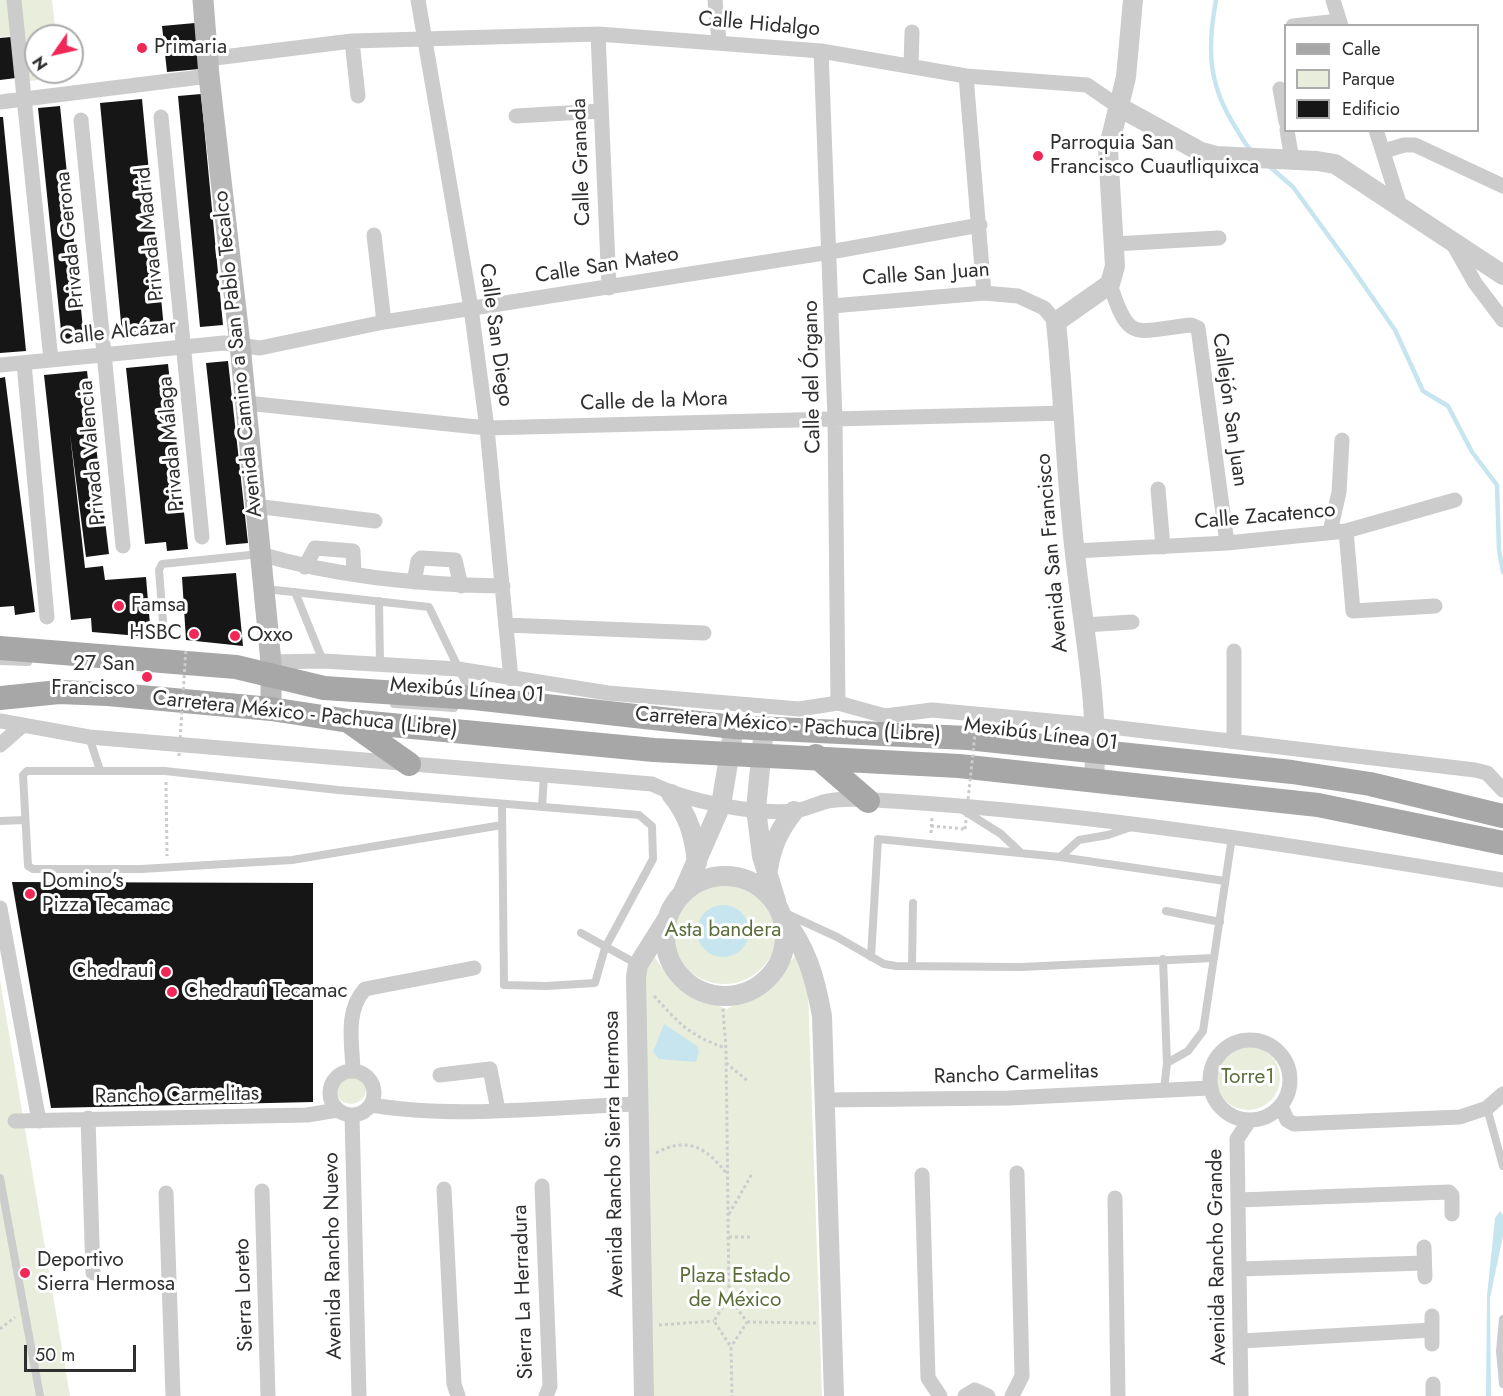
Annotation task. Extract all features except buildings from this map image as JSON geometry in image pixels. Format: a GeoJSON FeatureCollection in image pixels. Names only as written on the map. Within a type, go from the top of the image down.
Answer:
{"type":"FeatureCollection","features":[{"type":"Feature","properties":{"kind":"main road","name":"Avenida Camino a San Pablo Tecalco"},"geometry":{"type":"LineString","coordinates":[[203,0],[208,68],[246,403],[271,687]]}},
{"type":"Feature","properties":{"kind":"main road","name":"Carretera México - Pachuca (Libre)"},"geometry":{"type":"LineString","coordinates":[[0,648],[236,667],[271,687],[349,721],[733,733],[767,736],[817,748],[959,766],[1095,766],[1292,772],[1370,784],[1503,816]]}},
{"type":"Feature","properties":{"kind":"main road","name":"Carretera México - Pachuca (Libre)"},"geometry":{"type":"LineString","coordinates":[[0,698],[59,692],[88,694],[271,687],[324,688],[474,698],[609,703],[733,733]]}},
{"type":"Feature","properties":{"kind":"main road"},"geometry":{"type":"LineString","coordinates":[[349,721],[409,764]]}},
{"type":"Feature","properties":{"kind":"main road","name":"Carretera México - Pachuca (Libre)"},"geometry":{"type":"LineString","coordinates":[[767,736],[884,724],[1095,766],[1318,805],[1503,843]]}},
{"type":"Feature","properties":{"kind":"main road"},"geometry":{"type":"LineString","coordinates":[[817,748],[868,801]]}},
{"type":"Feature","properties":{"kind":"street"},"geometry":{"type":"LineString","coordinates":[[14,0],[51,360]]}},
{"type":"Feature","properties":{"kind":"street","name":"Calle San Diego"},"geometry":{"type":"LineString","coordinates":[[418,0],[471,308],[487,428],[512,679]]}},
{"type":"Feature","properties":{"kind":"street"},"geometry":{"type":"LineString","coordinates":[[715,0],[719,41]]}},
{"type":"Feature","properties":{"kind":"street"},"geometry":{"type":"LineString","coordinates":[[1056,322],[1110,284],[1115,266],[1108,150],[1126,77],[1133,0]]}},
{"type":"Feature","properties":{"kind":"street"},"geometry":{"type":"LineString","coordinates":[[1324,24],[1340,23],[1333,0]]}},
{"type":"Feature","properties":{"kind":"street"},"geometry":{"type":"LineString","coordinates":[[911,66],[912,32]]}},
{"type":"Feature","properties":{"kind":"street","name":"Calle Hidalgo"},"geometry":{"type":"LineString","coordinates":[[0,102],[208,68],[352,41],[423,37],[598,34],[719,41],[820,51],[966,76],[1087,85],[1119,106]]}},
{"type":"Feature","properties":{"kind":"street","name":"Calle Granada"},"geometry":{"type":"LineString","coordinates":[[598,34],[609,288]]}},
{"type":"Feature","properties":{"kind":"street"},"geometry":{"type":"LineString","coordinates":[[352,41],[358,96]]}},
{"type":"Feature","properties":{"kind":"street","name":"Calle del Órgano"},"geometry":{"type":"LineString","coordinates":[[820,51],[836,418],[838,703]]}},
{"type":"Feature","properties":{"kind":"street"},"geometry":{"type":"LineString","coordinates":[[966,76],[984,293]]}},
{"type":"Feature","properties":{"kind":"street"},"geometry":{"type":"LineString","coordinates":[[1280,89],[1284,111]]}},
{"type":"Feature","properties":{"kind":"street"},"geometry":{"type":"LineString","coordinates":[[1119,106],[1201,152],[1245,159],[1335,164],[1503,275]]}},
{"type":"Feature","properties":{"kind":"street"},"geometry":{"type":"LineString","coordinates":[[516,116],[601,111]]}},
{"type":"Feature","properties":{"kind":"street","name":"Privada Madrid"},"geometry":{"type":"LineString","coordinates":[[161,117],[183,347]]}},
{"type":"Feature","properties":{"kind":"street","name":"Privada Gerona"},"geometry":{"type":"LineString","coordinates":[[81,120],[105,355]]}},
{"type":"Feature","properties":{"kind":"street"},"geometry":{"type":"LineString","coordinates":[[1284,160],[1287,132]]}},
{"type":"Feature","properties":{"kind":"street"},"geometry":{"type":"LineString","coordinates":[[1377,132],[1400,206]]}},
{"type":"Feature","properties":{"kind":"street"},"geometry":{"type":"LineString","coordinates":[[1384,152],[1404,145],[1415,145],[1503,186]]}},
{"type":"Feature","properties":{"kind":"street","name":"Calle San Mateo"},"geometry":{"type":"LineString","coordinates":[[240,345],[260,348],[384,322],[609,288],[980,225]]}},
{"type":"Feature","properties":{"kind":"street"},"geometry":{"type":"LineString","coordinates":[[374,236],[384,322]]}},
{"type":"Feature","properties":{"kind":"street"},"geometry":{"type":"LineString","coordinates":[[1114,244],[1219,238]]}},
{"type":"Feature","properties":{"kind":"street"},"geometry":{"type":"LineString","coordinates":[[1452,242],[1475,283],[1503,320]]}},
{"type":"Feature","properties":{"kind":"street","name":"Callejón San Juan"},"geometry":{"type":"LineString","coordinates":[[1110,284],[1121,318],[1128,327],[1139,331],[1191,325],[1198,328],[1227,543]]}},
{"type":"Feature","properties":{"kind":"street","name":"Calle San Juan"},"geometry":{"type":"LineString","coordinates":[[832,306],[984,293],[1018,296],[1044,308],[1056,322]]}},
{"type":"Feature","properties":{"kind":"street","name":"Avenida San Francisco"},"geometry":{"type":"LineString","coordinates":[[1056,322],[1065,413],[1074,551],[1094,725],[1095,766]]}},
{"type":"Feature","properties":{"kind":"street","name":"Calle Alcázar"},"geometry":{"type":"LineString","coordinates":[[0,365],[224,343],[240,345]]}},
{"type":"Feature","properties":{"kind":"street","name":"Privada Málaga"},"geometry":{"type":"LineString","coordinates":[[183,347],[202,537]]}},
{"type":"Feature","properties":{"kind":"street","name":"Privada Valencia"},"geometry":{"type":"LineString","coordinates":[[105,355],[123,546]]}},
{"type":"Feature","properties":{"kind":"street"},"geometry":{"type":"LineString","coordinates":[[24,363],[47,616]]}},
{"type":"Feature","properties":{"kind":"street","name":"Calle de la Mora"},"geometry":{"type":"LineString","coordinates":[[246,403],[487,428],[1065,413]]}},
{"type":"Feature","properties":{"kind":"street"},"geometry":{"type":"LineString","coordinates":[[1330,532],[1339,492],[1342,440]]}},
{"type":"Feature","properties":{"kind":"street"},"geometry":{"type":"LineString","coordinates":[[1158,489],[1163,546]]}},
{"type":"Feature","properties":{"kind":"street","name":"Calle Zacatenco"},"geometry":{"type":"LineString","coordinates":[[1074,551],[1227,543],[1346,531],[1455,500]]}},
{"type":"Feature","properties":{"kind":"street"},"geometry":{"type":"LineString","coordinates":[[255,506],[375,521]]}},
{"type":"Feature","properties":{"kind":"street"},"geometry":{"type":"LineString","coordinates":[[1346,531],[1353,611],[1435,606]]}},
{"type":"Feature","properties":{"kind":"street"},"geometry":{"type":"LineString","coordinates":[[305,567],[315,548],[353,551],[354,573]]}},
{"type":"Feature","properties":{"kind":"street"},"geometry":{"type":"LineString","coordinates":[[260,554],[305,567],[414,582],[460,586],[503,586]]}},
{"type":"Feature","properties":{"kind":"street"},"geometry":{"type":"LineString","coordinates":[[414,582],[418,561],[421,558],[455,560],[460,586]]}},
{"type":"Feature","properties":{"kind":"street"},"geometry":{"type":"LineString","coordinates":[[1084,625],[1131,622]]}},
{"type":"Feature","properties":{"kind":"street"},"geometry":{"type":"LineString","coordinates":[[506,625],[704,633]]}},
{"type":"Feature","properties":{"kind":"street"},"geometry":{"type":"LineString","coordinates":[[1234,651],[1234,741]]}},
{"type":"Feature","properties":{"kind":"street"},"geometry":{"type":"LineString","coordinates":[[271,687],[324,661],[458,669],[512,679],[609,703]]}},
{"type":"Feature","properties":{"kind":"street"},"geometry":{"type":"LineString","coordinates":[[667,919],[665,940],[670,961],[683,979],[701,992],[722,997],[745,993],[766,982],[780,963],[786,941],[780,910],[767,875],[758,833],[756,809],[767,736],[799,709],[838,703],[884,724],[932,710],[1234,741],[1475,770],[1487,773],[1503,790]]}},
{"type":"Feature","properties":{"kind":"street"},"geometry":{"type":"LineString","coordinates":[[0,721],[89,737],[652,784],[672,794],[721,805],[756,809],[794,811],[830,800],[868,801],[1139,824],[1232,835],[1503,880]]}},
{"type":"Feature","properties":{"kind":"street"},"geometry":{"type":"LineString","coordinates":[[0,745],[23,725]]}},
{"type":"Feature","properties":{"kind":"street"},"geometry":{"type":"LineString","coordinates":[[637,971],[683,892],[721,805],[733,733],[767,736]]}},
{"type":"Feature","properties":{"kind":"street"},"geometry":{"type":"LineString","coordinates":[[672,794],[684,810],[693,832],[697,863]]}},
{"type":"Feature","properties":{"kind":"street"},"geometry":{"type":"LineString","coordinates":[[767,875],[772,845],[780,828],[794,811]]}},
{"type":"Feature","properties":{"kind":"street"},"geometry":{"type":"LineString","coordinates":[[683,892],[706,878],[732,876],[758,885],[780,910],[800,939],[814,974],[822,1016],[834,1396]]}},
{"type":"Feature","properties":{"kind":"street"},"geometry":{"type":"LineString","coordinates":[[0,908],[39,1121]]}},
{"type":"Feature","properties":{"kind":"street"},"geometry":{"type":"LineString","coordinates":[[353,1070],[351,1013],[356,999],[365,989],[474,968]]}},
{"type":"Feature","properties":{"kind":"street","name":"Avenida Rancho Sierra Hermosa"},"geometry":{"type":"LineString","coordinates":[[637,971],[636,1104],[644,1396]]}},
{"type":"Feature","properties":{"kind":"street"},"geometry":{"type":"LineString","coordinates":[[1250,1039],[1268,1043],[1282,1055],[1290,1072],[1289,1090],[1281,1106],[1266,1117],[1249,1121],[1231,1116],[1217,1105],[1209,1088],[1210,1070],[1218,1053],[1233,1042],[1250,1039]]}},
{"type":"Feature","properties":{"kind":"street"},"geometry":{"type":"LineString","coordinates":[[353,1070],[370,1078],[375,1096],[371,1105],[363,1113],[345,1112],[332,1101],[330,1090],[334,1079],[342,1072],[353,1070]]}},
{"type":"Feature","properties":{"kind":"street"},"geometry":{"type":"LineString","coordinates":[[440,1076],[490,1070],[498,1110]]}},
{"type":"Feature","properties":{"kind":"street","name":"Rancho Carmelitas"},"geometry":{"type":"LineString","coordinates":[[825,1100],[1009,1098],[1209,1088]]}},
{"type":"Feature","properties":{"kind":"street"},"geometry":{"type":"LineString","coordinates":[[1281,1106],[1287,1120],[1294,1124],[1460,1117],[1487,1108],[1503,1094]]}},
{"type":"Feature","properties":{"kind":"street"},"geometry":{"type":"LineString","coordinates":[[371,1105],[401,1110],[498,1110],[636,1104]]}},
{"type":"Feature","properties":{"kind":"street","name":"Rancho Carmelitas"},"geometry":{"type":"LineString","coordinates":[[15,1121],[307,1115],[345,1112]]}},
{"type":"Feature","properties":{"kind":"street","name":"Avenida Rancho Nuevo"},"geometry":{"type":"LineString","coordinates":[[345,1112],[358,1396]]}},
{"type":"Feature","properties":{"kind":"street"},"geometry":{"type":"LineString","coordinates":[[88,1118],[93,1273]]}},
{"type":"Feature","properties":{"kind":"street","name":"Avenida Rancho Grande"},"geometry":{"type":"LineString","coordinates":[[1241,1396],[1242,1341],[1237,1139],[1249,1121]]}},
{"type":"Feature","properties":{"kind":"street"},"geometry":{"type":"LineString","coordinates":[[1012,1396],[1022,1376],[1017,1173]]}},
{"type":"Feature","properties":{"kind":"street"},"geometry":{"type":"LineString","coordinates":[[922,1175],[928,1378],[940,1396]]}},
{"type":"Feature","properties":{"kind":"street","name":"Sierra La Herradura"},"geometry":{"type":"LineString","coordinates":[[542,1186],[550,1386],[546,1396]]}},
{"type":"Feature","properties":{"kind":"street"},"geometry":{"type":"LineString","coordinates":[[444,1188],[454,1384],[458,1396]]}},
{"type":"Feature","properties":{"kind":"street","name":"Sierra Loreto"},"geometry":{"type":"LineString","coordinates":[[262,1191],[268,1396]]}},
{"type":"Feature","properties":{"kind":"street"},"geometry":{"type":"LineString","coordinates":[[1239,1200],[1449,1192],[1452,1195],[1452,1214]]}},
{"type":"Feature","properties":{"kind":"street"},"geometry":{"type":"LineString","coordinates":[[166,1193],[173,1396]]}},
{"type":"Feature","properties":{"kind":"street"},"geometry":{"type":"LineString","coordinates":[[1115,1198],[1118,1396]]}},
{"type":"Feature","properties":{"kind":"street"},"geometry":{"type":"LineString","coordinates":[[1240,1269],[1425,1270],[1424,1247]]}},
{"type":"Feature","properties":{"kind":"street"},"geometry":{"type":"LineString","coordinates":[[1242,1341],[1432,1330]]}},
{"type":"Feature","properties":{"kind":"street"},"geometry":{"type":"LineString","coordinates":[[965,1396],[975,1390],[988,1396]]}},
{"type":"Feature","properties":{"kind":"lane"},"geometry":{"type":"LineString","coordinates":[[163,622],[159,570],[162,564],[260,554]]}},
{"type":"Feature","properties":{"kind":"lane"},"geometry":{"type":"LineString","coordinates":[[264,589],[429,607],[474,698]]}},
{"type":"Feature","properties":{"kind":"lane"},"geometry":{"type":"LineString","coordinates":[[295,592],[324,661]]}},
{"type":"Feature","properties":{"kind":"lane"},"geometry":{"type":"LineString","coordinates":[[379,601],[380,664]]}},
{"type":"Feature","properties":{"kind":"lane"},"geometry":{"type":"LineString","coordinates":[[0,661],[34,662]]}},
{"type":"Feature","properties":{"kind":"lane","name":"Mexibús Línea 01"},"geometry":{"type":"LineString","coordinates":[[243,678],[370,715],[733,733]]}},
{"type":"Feature","properties":{"kind":"lane","name":"Mexibús Línea 01"},"geometry":{"type":"LineString","coordinates":[[213,694],[271,687],[316,696],[340,698]]}},
{"type":"Feature","properties":{"kind":"lane","name":"Mexibús Línea 01"},"geometry":{"type":"LineString","coordinates":[[387,704],[434,709],[488,706],[733,733]]}},
{"type":"Feature","properties":{"kind":"lane"},"geometry":{"type":"LineString","coordinates":[[767,736],[901,757],[923,754]]}},
{"type":"Feature","properties":{"kind":"lane"},"geometry":{"type":"LineString","coordinates":[[89,737],[100,770]]}},
{"type":"Feature","properties":{"kind":"lane","name":"Mexibús Línea 01"},"geometry":{"type":"LineString","coordinates":[[1012,762],[1259,778]]}},
{"type":"Feature","properties":{"kind":"lane","name":"Mexibús Línea 01"},"geometry":{"type":"LineString","coordinates":[[1095,766],[1338,799]]}},
{"type":"Feature","properties":{"kind":"lane"},"geometry":{"type":"LineString","coordinates":[[502,804],[504,985],[546,986],[595,983],[605,948],[653,859],[652,826],[639,815],[338,790],[165,771],[27,771],[23,775],[28,866],[33,869],[167,868],[292,860],[502,825]]}},
{"type":"Feature","properties":{"kind":"lane"},"geometry":{"type":"LineString","coordinates":[[542,807],[544,776]]}},
{"type":"Feature","properties":{"kind":"lane"},"geometry":{"type":"LineString","coordinates":[[1305,784],[1362,791],[1503,822]]}},
{"type":"Feature","properties":{"kind":"lane"},"geometry":{"type":"LineString","coordinates":[[959,807],[1001,834],[1020,852]]}},
{"type":"Feature","properties":{"kind":"lane"},"geometry":{"type":"LineString","coordinates":[[0,821],[24,820]]}},
{"type":"Feature","properties":{"kind":"lane"},"geometry":{"type":"LineString","coordinates":[[1060,856],[1079,840],[1108,835],[1139,824]]}},
{"type":"Feature","properties":{"kind":"lane"},"geometry":{"type":"LineString","coordinates":[[1469,826],[1503,834]]}},
{"type":"Feature","properties":{"kind":"lane"},"geometry":{"type":"LineString","coordinates":[[1167,1063],[1188,1051],[1203,1031],[1232,835]]}},
{"type":"Feature","properties":{"kind":"lane"},"geometry":{"type":"LineString","coordinates":[[871,957],[878,839],[1060,856],[1226,881]]}},
{"type":"Feature","properties":{"kind":"lane"},"geometry":{"type":"LineString","coordinates":[[912,966],[913,903]]}},
{"type":"Feature","properties":{"kind":"lane"},"geometry":{"type":"LineString","coordinates":[[780,910],[837,937],[884,964],[1021,967],[1214,958]]}},
{"type":"Feature","properties":{"kind":"lane"},"geometry":{"type":"LineString","coordinates":[[1166,911],[1220,922]]}},
{"type":"Feature","properties":{"kind":"lane"},"geometry":{"type":"LineString","coordinates":[[581,933],[637,971]]}},
{"type":"Feature","properties":{"kind":"lane"},"geometry":{"type":"LineString","coordinates":[[1163,959],[1167,1063],[1164,1090]]}},
{"type":"Feature","properties":{"kind":"lane"},"geometry":{"type":"LineString","coordinates":[[1487,1108],[1503,1166]]}},
{"type":"Feature","properties":{"kind":"lane"},"geometry":{"type":"LineString","coordinates":[[0,1178],[40,1396]]}},
{"type":"Feature","properties":{"kind":"lane"},"geometry":{"type":"LineString","coordinates":[[1503,1319],[1500,1351],[1503,1383]]}},
{"type":"Feature","properties":{"kind":"path"},"geometry":{"type":"LineString","coordinates":[[179,756],[186,649]]}},
{"type":"Feature","properties":{"kind":"path"},"geometry":{"type":"LineString","coordinates":[[932,826],[965,829],[976,724]]}},
{"type":"Feature","properties":{"kind":"path"},"geometry":{"type":"LineString","coordinates":[[165,771],[167,868]]}},
{"type":"Feature","properties":{"kind":"path"},"geometry":{"type":"LineString","coordinates":[[931,843],[932,805]]}},
{"type":"Feature","properties":{"kind":"path"},"geometry":{"type":"LineString","coordinates":[[637,971],[676,1023],[697,1038],[726,1048]]}},
{"type":"Feature","properties":{"kind":"path"},"geometry":{"type":"LineString","coordinates":[[714,1321],[729,1297],[726,1048],[722,997]]}},
{"type":"Feature","properties":{"kind":"path"},"geometry":{"type":"LineString","coordinates":[[726,1063],[749,1082]]}},
{"type":"Feature","properties":{"kind":"path"},"geometry":{"type":"LineString","coordinates":[[638,1163],[661,1151],[683,1144],[698,1147],[728,1175]]}},
{"type":"Feature","properties":{"kind":"path"},"geometry":{"type":"LineString","coordinates":[[729,1216],[752,1174]]}},
{"type":"Feature","properties":{"kind":"path"},"geometry":{"type":"LineString","coordinates":[[729,1237],[751,1237]]}},
{"type":"Feature","properties":{"kind":"path"},"geometry":{"type":"LineString","coordinates":[[729,1297],[747,1322]]}},
{"type":"Feature","properties":{"kind":"path"},"geometry":{"type":"LineString","coordinates":[[0,1329],[24,1308]]}},
{"type":"Feature","properties":{"kind":"path"},"geometry":{"type":"LineString","coordinates":[[643,1326],[714,1321]]}},
{"type":"Feature","properties":{"kind":"path"},"geometry":{"type":"LineString","coordinates":[[714,1321],[731,1347],[732,1396]]}},
{"type":"Feature","properties":{"kind":"path"},"geometry":{"type":"LineString","coordinates":[[747,1322],[833,1323]]}},
{"type":"Feature","properties":{"kind":"path"},"geometry":{"type":"LineString","coordinates":[[731,1347],[747,1322]]}},
{"type":"Feature","properties":{"kind":"green space"},"geometry":{"type":"Polygon","coordinates":[[[0,0],[10,0],[13,36],[0,37],[0,0]]]}},
{"type":"Feature","properties":{"kind":"green space"},"geometry":{"type":"Polygon","coordinates":[[[20,0],[52,0],[55,24],[24,24],[24,36],[20,0]]]}},
{"type":"Feature","properties":{"kind":"green space","name":"Asta bandera"},"geometry":{"type":"Polygon","coordinates":[[[724,878],[744,882],[761,894],[773,911],[777,931],[773,951],[761,968],[744,980],[724,984],[704,980],[687,968],[675,951],[671,931],[675,911],[687,894],[704,882],[724,878]]]}},
{"type":"Feature","properties":{"kind":"green space","name":"Plaza Estado de México"},"geometry":{"type":"Polygon","coordinates":[[[652,953],[668,976],[683,989],[727,1009],[774,984],[796,954],[808,991],[822,1396],[653,1396],[641,1006],[646,969],[652,953]]]}},
{"type":"Feature","properties":{"kind":"green space","name":"Deportivo Sierra Hermosa"},"geometry":{"type":"Polygon","coordinates":[[[0,980],[70,1396],[0,1396],[0,980]]]}},
{"type":"Feature","properties":{"kind":"green space","name":"Torre1"},"geometry":{"type":"Polygon","coordinates":[[[1248,1046],[1260,1048],[1271,1055],[1278,1066],[1280,1078],[1278,1090],[1271,1101],[1260,1108],[1248,1110],[1236,1108],[1225,1101],[1218,1090],[1216,1078],[1218,1066],[1225,1055],[1236,1048],[1248,1046]]]}},
{"type":"Feature","properties":{"kind":"green space"},"geometry":{"type":"Polygon","coordinates":[[[351,1074],[362,1078],[366,1089],[362,1100],[351,1104],[340,1100],[336,1089],[340,1078],[351,1074]]]}},
{"type":"Feature","properties":{"kind":"water"},"geometry":{"type":"Polygon","coordinates":[[[718,905],[728,905],[742,912],[749,931],[742,950],[728,957],[718,957],[708,953],[701,946],[697,936],[697,926],[701,916],[708,909],[718,905]]]}},
{"type":"Feature","properties":{"kind":"water"},"geometry":{"type":"Polygon","coordinates":[[[664,1024],[697,1046],[699,1051],[696,1062],[659,1059],[653,1052],[664,1024]]]}},
{"type":"Feature","properties":{"kind":"water"},"geometry":{"type":"Polygon","coordinates":[[[1500,1211],[1503,1215],[1503,1236],[1490,1298],[1491,1396],[1486,1396],[1487,1296],[1495,1218],[1500,1211]]]}},
{"type":"Feature","properties":{"kind":"waterway"},"geometry":{"type":"LineString","coordinates":[[1216,0],[1211,35],[1215,82],[1227,112],[1252,151]]}},
{"type":"Feature","properties":{"kind":"waterway"},"geometry":{"type":"LineString","coordinates":[[1269,166],[1293,187],[1352,268],[1395,330],[1423,391],[1448,406],[1472,452],[1497,485],[1499,550],[1503,572]]}},
{"type":"Feature","properties":{"kind":"place","name":"Primaria"},"geometry":{"type":"Point","coordinates":[142,48]}},
{"type":"Feature","properties":{"kind":"place","name":"Parroquia San Francisco Cuautliquixca"},"geometry":{"type":"Point","coordinates":[1038,156]}},
{"type":"Feature","properties":{"kind":"place","name":"Famsa"},"geometry":{"type":"Point","coordinates":[119,606]}},
{"type":"Feature","properties":{"kind":"place","name":"HSBC"},"geometry":{"type":"Point","coordinates":[194,634]}},
{"type":"Feature","properties":{"kind":"place","name":"Oxxo"},"geometry":{"type":"Point","coordinates":[235,636]}},
{"type":"Feature","properties":{"kind":"place","name":"27 San Francisco"},"geometry":{"type":"Point","coordinates":[147,677]}},
{"type":"Feature","properties":{"kind":"place","name":"Domino's Pizza Tecamac"},"geometry":{"type":"Point","coordinates":[30,894]}},
{"type":"Feature","properties":{"kind":"place","name":"Chedraui"},"geometry":{"type":"Point","coordinates":[166,972]}},
{"type":"Feature","properties":{"kind":"place","name":"Chedraui Tecamac"},"geometry":{"type":"Point","coordinates":[172,992]}},
{"type":"Feature","properties":{"kind":"place","name":"Deportivo Sierra Hermosa"},"geometry":{"type":"Point","coordinates":[25,1273]}}]}
